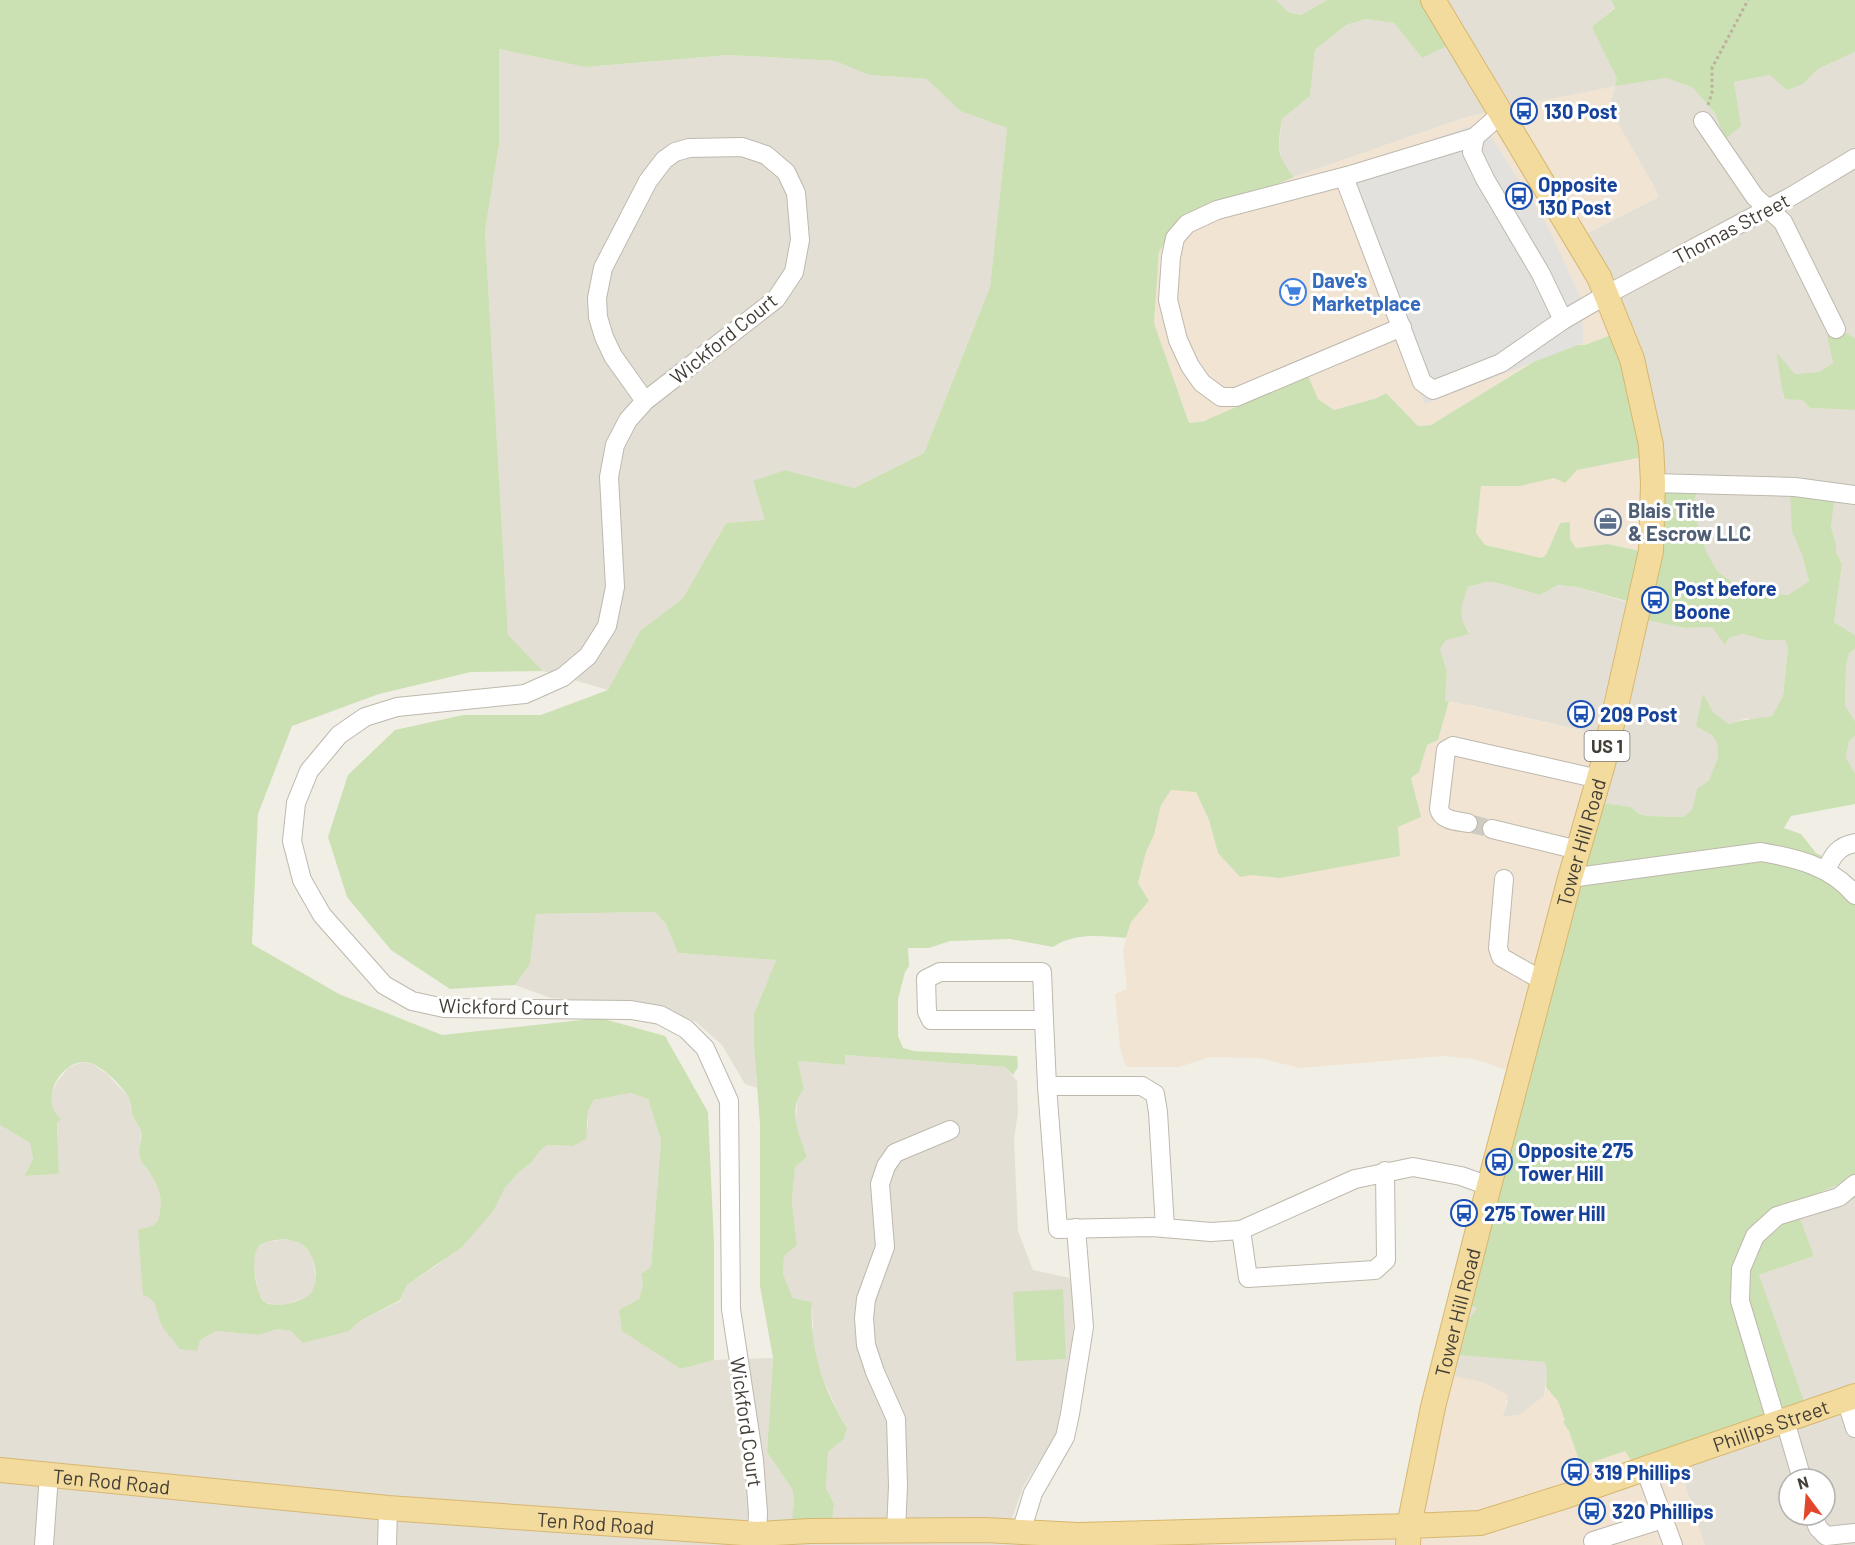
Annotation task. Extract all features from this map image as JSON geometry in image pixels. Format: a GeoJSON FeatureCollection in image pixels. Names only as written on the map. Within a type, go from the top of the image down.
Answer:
{"type":"FeatureCollection","features":[{"type":"Feature","properties":{"kind":"main road","name":"Tower Hill Road"},"geometry":{"type":"LineString","coordinates":[[1409,1536],[1432,1407],[1570,878],[1599,779],[1651,550],[1653,483],[1651,445],[1632,359],[1599,277],[1433,0]]}},
{"type":"Feature","properties":{"kind":"main road","name":"Phillips Street"},"geometry":{"type":"LineString","coordinates":[[1409,1536],[1480,1522],[1645,1469],[1851,1398]]}},
{"type":"Feature","properties":{"kind":"main road","name":"Ten Rod Road"},"geometry":{"type":"LineString","coordinates":[[0,1470],[388,1508],[757,1534],[810,1531],[896,1532],[973,1538],[1021,1532],[1078,1535],[1409,1536]]}},
{"type":"Feature","properties":{"kind":"street"},"geometry":{"type":"LineString","coordinates":[[1347,176],[1347,185],[1402,327],[1236,397],[1221,397],[1202,383],[1190,366],[1178,339],[1168,300],[1171,257],[1175,238],[1187,224],[1217,210],[1347,176],[1475,137],[1502,113]]}},
{"type":"Feature","properties":{"kind":"street"},"geometry":{"type":"LineString","coordinates":[[1703,121],[1755,197],[1783,222],[1836,329]]}},
{"type":"Feature","properties":{"kind":"street"},"geometry":{"type":"LineString","coordinates":[[1475,137],[1472,152],[1485,179],[1541,274],[1563,320]]}},
{"type":"Feature","properties":{"kind":"street","name":"Wickford Court"},"geometry":{"type":"LineString","coordinates":[[645,400],[613,356],[604,337],[598,317],[597,298],[603,268],[648,180],[664,160],[675,152],[689,148],[742,147],[766,155],[786,172],[796,193],[800,240],[794,272],[776,298],[645,400],[628,420],[615,445],[609,477],[615,587],[607,626],[588,656],[563,677],[525,694],[397,707],[365,717],[339,735],[309,771],[296,803],[292,841],[302,880],[322,915],[384,985],[412,1001],[444,1008],[631,1010],[660,1015],[686,1029],[705,1048],[729,1101],[731,1309],[754,1460],[757,1534]]}},
{"type":"Feature","properties":{"kind":"street","name":"Thomas Street"},"geometry":{"type":"LineString","coordinates":[[1402,327],[1422,382],[1433,390],[1500,363],[1563,320],[1606,295],[1855,159]]}},
{"type":"Feature","properties":{"kind":"street"},"geometry":{"type":"LineString","coordinates":[[1653,483],[1795,487],[1855,495]]}},
{"type":"Feature","properties":{"kind":"street"},"geometry":{"type":"LineString","coordinates":[[1468,823],[1446,819],[1440,814],[1439,809],[1446,750],[1453,746],[1599,779]]}},
{"type":"Feature","properties":{"kind":"street"},"geometry":{"type":"LineString","coordinates":[[1492,829],[1578,850]]}},
{"type":"Feature","properties":{"kind":"street"},"geometry":{"type":"LineString","coordinates":[[1826,870],[1833,854],[1843,845],[1855,843]]}},
{"type":"Feature","properties":{"kind":"street"},"geometry":{"type":"LineString","coordinates":[[1570,878],[1761,852],[1792,858],[1826,870],[1850,888],[1855,895]]}},
{"type":"Feature","properties":{"kind":"street"},"geometry":{"type":"LineString","coordinates":[[1504,879],[1498,948],[1501,957],[1544,981]]}},
{"type":"Feature","properties":{"kind":"street"},"geometry":{"type":"LineString","coordinates":[[1044,1020],[931,1020],[927,1012],[926,979],[940,972],[1042,972],[1047,1086],[1058,1229],[1165,1228],[1211,1232],[1241,1230],[1355,1179],[1413,1167],[1461,1176],[1489,1186]]}},
{"type":"Feature","properties":{"kind":"street"},"geometry":{"type":"LineString","coordinates":[[1047,1086],[1142,1086],[1155,1094],[1165,1228]]}},
{"type":"Feature","properties":{"kind":"street"},"geometry":{"type":"LineString","coordinates":[[896,1532],[898,1486],[896,1419],[875,1372],[866,1345],[864,1318],[866,1299],[885,1247],[880,1184],[886,1166],[895,1154],[950,1130]]}},
{"type":"Feature","properties":{"kind":"street"},"geometry":{"type":"LineString","coordinates":[[1241,1230],[1248,1278],[1375,1270],[1386,1260],[1385,1171]]}},
{"type":"Feature","properties":{"kind":"street"},"geometry":{"type":"LineString","coordinates":[[1798,1467],[1740,1301],[1741,1269],[1755,1236],[1777,1216],[1839,1197],[1855,1184]]}},
{"type":"Feature","properties":{"kind":"street"},"geometry":{"type":"LineString","coordinates":[[1021,1532],[1033,1493],[1065,1437],[1070,1414],[1084,1326],[1076,1228]]}},
{"type":"Feature","properties":{"kind":"street"},"geometry":{"type":"LineString","coordinates":[[1851,1398],[1855,1428]]}},
{"type":"Feature","properties":{"kind":"street"},"geometry":{"type":"LineString","coordinates":[[1645,1469],[1672,1545]]}},
{"type":"Feature","properties":{"kind":"street"},"geometry":{"type":"LineString","coordinates":[[45,1545],[49,1474]]}},
{"type":"Feature","properties":{"kind":"street"},"geometry":{"type":"LineString","coordinates":[[387,1545],[388,1508]]}},
{"type":"Feature","properties":{"kind":"street"},"geometry":{"type":"LineString","coordinates":[[1595,1545],[1593,1540],[1663,1519]]}},
{"type":"Feature","properties":{"kind":"street"},"geometry":{"type":"LineString","coordinates":[[1818,1527],[1826,1536],[1855,1533]]}},
{"type":"Feature","properties":{"kind":"path"},"geometry":{"type":"LineString","coordinates":[[1703,121],[1712,93],[1712,68],[1748,0]]}},
{"type":"Feature","properties":{"kind":"shaded area"},"geometry":{"type":"Polygon","coordinates":[[[1276,0],[1327,0],[1301,15],[1288,12],[1276,0]]]}},
{"type":"Feature","properties":{"kind":"shaded area"},"geometry":{"type":"Polygon","coordinates":[[[1431,0],[1611,0],[1615,7],[1593,27],[1617,79],[1616,85],[1667,78],[1693,88],[1715,113],[1725,138],[1736,101],[1734,82],[1770,75],[1803,84],[1818,69],[1855,52],[1855,338],[1837,328],[1827,337],[1833,363],[1819,372],[1795,374],[1777,354],[1782,375],[1783,396],[1802,400],[1810,408],[1855,410],[1855,635],[1834,622],[1842,564],[1836,552],[1831,527],[1792,532],[1802,555],[1809,581],[1788,595],[1748,592],[1718,572],[1707,553],[1692,506],[1664,482],[1578,238],[1658,197],[1612,113],[1610,105],[1495,110],[1461,119],[1294,177],[1282,162],[1279,145],[1282,119],[1310,96],[1315,50],[1346,25],[1366,19],[1394,23],[1422,58],[1431,0]]]}},
{"type":"Feature","properties":{"kind":"shaded area"},"geometry":{"type":"Polygon","coordinates":[[[499,49],[585,67],[729,55],[835,61],[869,75],[928,79],[960,111],[1007,128],[990,287],[924,453],[854,488],[785,470],[753,482],[766,520],[726,523],[683,598],[640,631],[608,690],[543,671],[508,636],[485,231],[499,145],[499,49]]]}},
{"type":"Feature","properties":{"kind":"shaded area"},"geometry":{"type":"Polygon","coordinates":[[[1615,86],[1610,105],[1612,113],[1658,197],[1579,238],[1619,332],[1585,345],[1560,345],[1431,425],[1418,426],[1386,393],[1377,398],[1334,410],[1318,399],[1189,423],[1154,323],[1159,252],[1175,226],[1294,177],[1461,119],[1615,86]]]}},
{"type":"Feature","properties":{"kind":"shaded area"},"geometry":{"type":"Polygon","coordinates":[[[1482,122],[1545,221],[1582,300],[1583,343],[1425,404],[1334,174],[1482,122]]]}},
{"type":"Feature","properties":{"kind":"shaded area"},"geometry":{"type":"Polygon","coordinates":[[[1648,456],[1649,553],[1608,544],[1576,548],[1570,539],[1570,522],[1560,523],[1546,555],[1542,558],[1485,545],[1476,534],[1481,486],[1520,486],[1577,470],[1648,456]]]}},
{"type":"Feature","properties":{"kind":"shaded area"},"geometry":{"type":"Polygon","coordinates":[[[1486,582],[1498,583],[1540,595],[1558,585],[1577,587],[1637,605],[1686,628],[1712,627],[1726,644],[1729,638],[1743,634],[1765,640],[1785,640],[1788,648],[1783,696],[1773,716],[1752,720],[1747,718],[1729,724],[1714,713],[1703,695],[1712,735],[1717,743],[1718,757],[1709,780],[1697,789],[1693,810],[1683,817],[1648,816],[1639,814],[1631,807],[1591,801],[1602,735],[1474,706],[1445,702],[1447,671],[1440,649],[1445,640],[1470,633],[1463,624],[1460,609],[1468,587],[1486,582]]]}},
{"type":"Feature","properties":{"kind":"shaded area"},"geometry":{"type":"Polygon","coordinates":[[[1855,649],[1855,721],[1845,707],[1846,666],[1849,653],[1855,649]]]}},
{"type":"Feature","properties":{"kind":"shaded area"},"geometry":{"type":"Polygon","coordinates":[[[1449,701],[1602,735],[1516,1073],[1474,1059],[1444,1056],[1300,1068],[1259,1058],[1210,1057],[1179,1067],[1127,1067],[1120,1047],[1115,994],[1127,989],[1123,950],[1131,922],[1149,901],[1138,883],[1161,805],[1170,789],[1196,791],[1209,820],[1218,853],[1251,875],[1280,878],[1420,817],[1411,778],[1419,772],[1427,745],[1438,740],[1449,701]]]}},
{"type":"Feature","properties":{"kind":"shaded area"},"geometry":{"type":"Polygon","coordinates":[[[1855,736],[1855,773],[1846,758],[1849,741],[1855,736]]]}},
{"type":"Feature","properties":{"kind":"shaded area"},"geometry":{"type":"Polygon","coordinates":[[[655,912],[666,924],[678,953],[776,960],[754,1014],[757,1088],[745,1084],[722,1045],[696,1022],[654,1005],[551,998],[515,985],[530,964],[536,914],[655,912]]]}},
{"type":"Feature","properties":{"kind":"shaded area"},"geometry":{"type":"Polygon","coordinates":[[[845,1055],[1005,1067],[1017,1081],[1018,1112],[1014,1139],[1018,1231],[1033,1270],[1070,1278],[1074,1315],[1071,1354],[1056,1435],[1024,1485],[1010,1524],[832,1523],[834,1504],[826,1488],[828,1452],[844,1439],[847,1428],[819,1370],[811,1336],[812,1302],[793,1298],[783,1274],[784,1256],[797,1244],[792,1201],[795,1167],[807,1157],[795,1128],[798,1095],[804,1089],[798,1061],[845,1065],[845,1055]]]}},
{"type":"Feature","properties":{"kind":"shaded area"},"geometry":{"type":"Polygon","coordinates":[[[82,1062],[92,1064],[107,1074],[125,1093],[141,1131],[139,1157],[158,1186],[162,1206],[158,1221],[152,1226],[150,1297],[157,1306],[162,1325],[179,1349],[216,1331],[259,1335],[277,1329],[349,1331],[360,1321],[400,1301],[407,1285],[439,1264],[494,1210],[505,1188],[547,1145],[573,1146],[588,1126],[588,1111],[594,1100],[631,1093],[648,1099],[661,1140],[651,1267],[641,1274],[643,1284],[639,1299],[681,1369],[714,1360],[773,1358],[767,1451],[792,1489],[794,1501],[792,1531],[833,1540],[1082,1545],[0,1545],[0,1125],[30,1143],[33,1159],[26,1176],[59,1174],[57,1116],[50,1096],[68,1068],[82,1062]]]}},
{"type":"Feature","properties":{"kind":"shaded area"},"geometry":{"type":"Polygon","coordinates":[[[1855,1179],[1855,1545],[1704,1545],[1680,1469],[1759,1275],[1814,1256],[1800,1218],[1801,1207],[1813,1195],[1855,1179]]]}},
{"type":"Feature","properties":{"kind":"shaded area"},"geometry":{"type":"Polygon","coordinates":[[[286,1239],[303,1244],[312,1257],[316,1278],[315,1289],[306,1298],[278,1306],[265,1302],[258,1293],[253,1260],[257,1248],[266,1242],[286,1239]]]}},
{"type":"Feature","properties":{"kind":"shaded area"},"geometry":{"type":"Polygon","coordinates":[[[1459,1301],[1522,1318],[1548,1365],[1544,1396],[1520,1415],[1502,1417],[1508,1400],[1448,1375],[1459,1301]]]}},
{"type":"Feature","properties":{"kind":"shaded area"},"geometry":{"type":"Polygon","coordinates":[[[1448,1375],[1483,1382],[1508,1395],[1502,1417],[1520,1415],[1544,1396],[1546,1387],[1573,1416],[1563,1423],[1578,1432],[1683,1461],[1680,1470],[1705,1545],[1082,1545],[1401,1538],[1448,1375]]]}},
{"type":"Feature","properties":{"kind":"green space"},"geometry":{"type":"Polygon","coordinates":[[[0,0],[1276,0],[1288,12],[1301,15],[1327,0],[1431,0],[1447,46],[1422,58],[1394,23],[1366,19],[1346,25],[1315,50],[1310,96],[1282,119],[1279,150],[1294,177],[1175,226],[1159,252],[1154,323],[1189,423],[1204,421],[1308,376],[1318,399],[1334,410],[1377,398],[1386,393],[1418,426],[1431,425],[1561,345],[1585,345],[1619,332],[1648,456],[1577,470],[1565,483],[1554,478],[1520,486],[1481,486],[1476,533],[1485,545],[1542,558],[1546,555],[1560,523],[1570,522],[1570,539],[1576,548],[1608,544],[1649,553],[1654,483],[1700,483],[1692,506],[1707,553],[1718,572],[1748,592],[1788,595],[1809,581],[1802,555],[1792,532],[1790,491],[1835,492],[1831,527],[1836,552],[1842,564],[1834,622],[1855,635],[1855,649],[1849,653],[1846,666],[1845,706],[1855,721],[1855,736],[1849,741],[1846,758],[1855,773],[1855,804],[1791,816],[1784,828],[1801,834],[1816,853],[1831,860],[1855,889],[1855,1175],[1851,1180],[1813,1195],[1801,1207],[1800,1218],[1814,1256],[1759,1275],[1809,1415],[1639,1472],[1625,1451],[1581,1466],[1569,1431],[1563,1422],[1565,1420],[1558,1401],[1546,1387],[1545,1362],[1459,1355],[1464,1327],[1477,1308],[1459,1301],[1591,801],[1631,807],[1639,814],[1648,816],[1683,817],[1692,810],[1697,789],[1709,780],[1718,757],[1717,743],[1712,735],[1696,726],[1703,694],[1714,713],[1729,724],[1772,716],[1783,696],[1788,648],[1785,640],[1765,640],[1743,634],[1729,638],[1725,645],[1712,627],[1686,628],[1641,619],[1637,604],[1577,587],[1558,585],[1540,595],[1498,583],[1486,582],[1468,587],[1464,600],[1462,617],[1470,634],[1446,640],[1440,649],[1447,671],[1445,701],[1449,701],[1438,740],[1427,745],[1419,772],[1411,778],[1421,817],[1398,827],[1400,856],[1280,878],[1251,875],[1240,877],[1218,853],[1209,820],[1196,792],[1171,790],[1161,805],[1138,883],[1149,901],[1131,922],[1126,938],[1079,937],[1053,947],[1010,939],[950,941],[929,948],[908,948],[909,966],[905,972],[898,999],[898,1036],[903,1048],[914,1051],[1017,1056],[1018,1067],[1013,1075],[1005,1067],[845,1055],[845,1065],[798,1061],[804,1089],[796,1105],[795,1113],[807,1157],[795,1167],[792,1201],[797,1245],[784,1256],[783,1274],[793,1298],[812,1302],[813,1335],[819,1368],[838,1414],[847,1428],[844,1439],[828,1452],[826,1488],[834,1504],[832,1523],[792,1521],[794,1501],[792,1489],[767,1452],[773,1358],[760,1286],[760,1124],[754,1014],[776,960],[678,953],[666,924],[655,912],[536,914],[530,964],[515,985],[450,989],[391,950],[347,897],[328,837],[348,775],[395,730],[463,715],[541,715],[608,690],[640,631],[683,598],[726,523],[765,520],[753,481],[785,470],[854,488],[924,453],[990,287],[1007,128],[960,111],[927,79],[869,75],[835,61],[729,55],[585,67],[499,49],[499,145],[485,231],[508,635],[543,671],[471,672],[379,694],[292,726],[258,814],[252,944],[339,994],[442,1035],[600,1018],[665,1036],[708,1112],[714,1244],[714,1360],[681,1369],[622,1331],[619,1310],[639,1299],[643,1284],[641,1274],[651,1267],[661,1140],[648,1099],[631,1093],[594,1100],[588,1111],[586,1139],[573,1146],[547,1145],[505,1188],[494,1210],[462,1247],[407,1285],[400,1300],[360,1321],[349,1331],[303,1343],[291,1331],[277,1329],[259,1335],[216,1331],[200,1340],[197,1351],[179,1349],[161,1324],[154,1303],[143,1295],[138,1230],[152,1226],[158,1221],[161,1200],[155,1183],[139,1155],[141,1131],[132,1114],[128,1096],[120,1086],[103,1070],[85,1062],[76,1063],[68,1068],[55,1083],[52,1102],[54,1111],[61,1119],[57,1123],[59,1174],[25,1176],[33,1159],[30,1143],[0,1125],[0,0]],[[286,1239],[265,1243],[256,1251],[254,1266],[256,1284],[262,1298],[269,1304],[281,1305],[300,1300],[309,1295],[315,1284],[314,1262],[311,1256],[301,1244],[286,1239]]]}},
{"type":"Feature","properties":{"kind":"green space"},"geometry":{"type":"Polygon","coordinates":[[[1611,0],[1855,0],[1855,52],[1818,69],[1803,84],[1787,90],[1770,75],[1734,82],[1741,126],[1725,139],[1715,113],[1693,88],[1667,78],[1615,86],[1617,79],[1592,27],[1615,8],[1611,0]]]}},
{"type":"Feature","properties":{"kind":"green space"},"geometry":{"type":"Polygon","coordinates":[[[1831,328],[1837,328],[1855,338],[1855,410],[1810,408],[1802,400],[1785,399],[1776,352],[1795,374],[1819,372],[1833,363],[1827,337],[1831,328]]]}},
{"type":"Feature","properties":{"kind":"green space"},"geometry":{"type":"Polygon","coordinates":[[[1063,1289],[1066,1359],[1016,1361],[1013,1292],[1063,1289]]]}},
{"type":"Feature","properties":{"kind":"tunnel"},"geometry":{"type":"LineString","coordinates":[[1468,823],[1492,829]]}},
{"type":"Feature","properties":{"kind":"place","name":"130 Post"},"geometry":{"type":"Point","coordinates":[1524,111]}},
{"type":"Feature","properties":{"kind":"place","name":"Opposite 130 Post"},"geometry":{"type":"Point","coordinates":[1519,196]}},
{"type":"Feature","properties":{"kind":"place","name":"Dave's Marketplace"},"geometry":{"type":"Point","coordinates":[1293,292]}},
{"type":"Feature","properties":{"kind":"place","name":"Blais Title & Escrow LLC"},"geometry":{"type":"Point","coordinates":[1608,522]}},
{"type":"Feature","properties":{"kind":"place","name":"Post before Boone"},"geometry":{"type":"Point","coordinates":[1655,600]}},
{"type":"Feature","properties":{"kind":"place","name":"209 Post"},"geometry":{"type":"Point","coordinates":[1581,714]}},
{"type":"Feature","properties":{"kind":"place","name":"Opposite 275 Tower Hill"},"geometry":{"type":"Point","coordinates":[1499,1162]}},
{"type":"Feature","properties":{"kind":"place","name":"275 Tower Hill"},"geometry":{"type":"Point","coordinates":[1464,1213]}},
{"type":"Feature","properties":{"kind":"place","name":"319 Phillips"},"geometry":{"type":"Point","coordinates":[1575,1472]}},
{"type":"Feature","properties":{"kind":"place","name":"320 Phillips"},"geometry":{"type":"Point","coordinates":[1592,1511]}}]}
